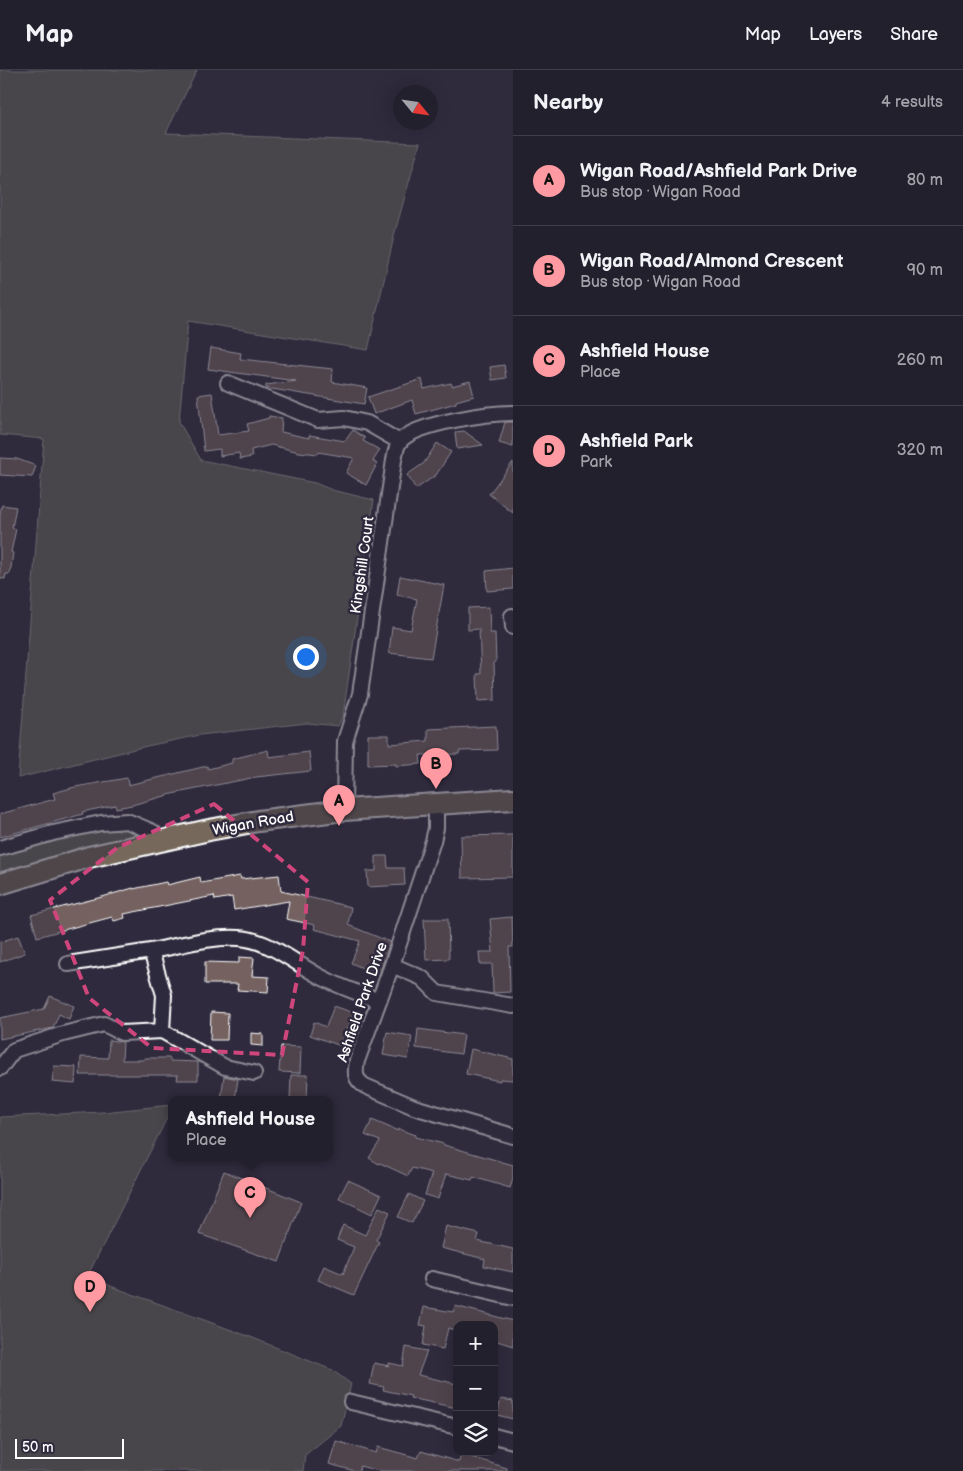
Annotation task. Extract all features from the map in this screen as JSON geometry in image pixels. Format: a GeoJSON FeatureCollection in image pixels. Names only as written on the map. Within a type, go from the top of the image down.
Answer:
{"type":"FeatureCollection","features":[{"type":"Feature","properties":{"kind":"highway","name":"Wigan Road"},"geometry":{"type":"LineString","coordinates":[[0,884],[89,858],[258,821],[344,810],[513,799]]}},
{"type":"Feature","properties":{"kind":"street"},"geometry":{"type":"LineString","coordinates":[[228,383],[318,420],[344,418],[367,423],[400,442],[417,431],[454,421],[496,413],[513,413]]}},
{"type":"Feature","properties":{"kind":"street","name":"Kingshill Court"},"geometry":{"type":"LineString","coordinates":[[344,810],[345,741],[360,694],[394,460],[400,442]]}},
{"type":"Feature","properties":{"kind":"street","name":"Ashfield Park Drive"},"geometry":{"type":"LineString","coordinates":[[436,804],[436,828],[433,841],[392,965],[357,1061],[355,1075],[359,1082],[414,1107],[513,1136]]}},
{"type":"Feature","properties":{"kind":"street"},"geometry":{"type":"LineString","coordinates":[[0,848],[53,833],[102,823],[127,821],[153,832],[160,841]]}},
{"type":"Feature","properties":{"kind":"street"},"geometry":{"type":"LineString","coordinates":[[68,964],[228,938],[247,939],[269,947],[331,982],[379,1001]]}},
{"type":"Feature","properties":{"kind":"street"},"geometry":{"type":"LineString","coordinates":[[151,951],[164,995],[162,1031]]}},
{"type":"Feature","properties":{"kind":"street"},"geometry":{"type":"LineString","coordinates":[[392,965],[422,978],[437,992],[513,1006]]}},
{"type":"Feature","properties":{"kind":"street"},"geometry":{"type":"LineString","coordinates":[[0,1068],[14,1050],[63,1034],[104,1024],[122,1033],[162,1031],[225,1067],[254,1072]]}},
{"type":"Feature","properties":{"kind":"street"},"geometry":{"type":"LineString","coordinates":[[432,1279],[513,1298]]}},
{"type":"Feature","properties":{"kind":"street"},"geometry":{"type":"LineString","coordinates":[[351,1402],[453,1426]]}},
{"type":"Feature","properties":{"kind":"street"},"geometry":{"type":"LineString","coordinates":[[498,1437],[513,1441]]}},
{"type":"Feature","properties":{"kind":"highlighted area"},"geometry":{"type":"Polygon","coordinates":[[[214,804],[308,882],[303,950],[282,1055],[152,1048],[89,998],[50,900],[117,848],[214,804]]]}},
{"type":"Feature","properties":{"kind":"green space"},"geometry":{"type":"Polygon","coordinates":[[[0,70],[197,70],[166,133],[420,143],[395,232],[368,350],[188,321],[179,422],[201,460],[315,483],[332,490],[374,500],[343,716],[338,726],[307,723],[200,735],[18,778],[44,439],[0,435],[0,70]]]}},
{"type":"Feature","properties":{"kind":"green space"},"geometry":{"type":"Polygon","coordinates":[[[101,823],[153,832],[0,884],[0,848],[101,823]]]}},
{"type":"Feature","properties":{"kind":"green space"},"geometry":{"type":"Polygon","coordinates":[[[168,1105],[168,1116],[88,1275],[113,1287],[248,1336],[332,1370],[351,1384],[341,1426],[305,1455],[303,1471],[0,1471],[0,1117],[103,1112],[168,1105]]]}},
{"type":"Feature","properties":{"kind":"building"},"geometry":{"type":"Polygon","coordinates":[[[211,348],[241,353],[240,359],[333,369],[332,382],[367,388],[364,404],[266,388],[266,385],[296,381],[208,369],[211,348]]]}},
{"type":"Feature","properties":{"kind":"building"},"geometry":{"type":"Polygon","coordinates":[[[504,365],[506,378],[492,380],[490,367],[504,365]]]}},
{"type":"Feature","properties":{"kind":"building"},"geometry":{"type":"Polygon","coordinates":[[[422,379],[424,389],[451,383],[452,386],[470,381],[474,396],[416,414],[412,400],[374,414],[368,397],[422,379]]]}},
{"type":"Feature","properties":{"kind":"building"},"geometry":{"type":"Polygon","coordinates":[[[212,393],[218,435],[249,431],[247,424],[269,418],[269,416],[282,418],[281,432],[309,438],[309,435],[345,441],[353,430],[365,438],[363,441],[380,450],[373,461],[377,464],[366,485],[346,473],[354,458],[318,452],[318,454],[299,452],[271,445],[251,450],[252,457],[240,459],[239,453],[220,456],[220,449],[204,451],[198,395],[212,393]]]}},
{"type":"Feature","properties":{"kind":"building"},"geometry":{"type":"Polygon","coordinates":[[[505,422],[513,422],[513,447],[499,443],[505,422]]]}},
{"type":"Feature","properties":{"kind":"building"},"geometry":{"type":"Polygon","coordinates":[[[464,431],[483,445],[457,449],[455,432],[464,431]]]}},
{"type":"Feature","properties":{"kind":"building"},"geometry":{"type":"Polygon","coordinates":[[[437,443],[451,452],[436,475],[416,489],[407,475],[424,463],[437,443]]]}},
{"type":"Feature","properties":{"kind":"building"},"geometry":{"type":"Polygon","coordinates":[[[0,458],[17,459],[36,466],[32,477],[0,475],[0,458]]]}},
{"type":"Feature","properties":{"kind":"building"},"geometry":{"type":"Polygon","coordinates":[[[513,462],[513,513],[489,494],[513,462]]]}},
{"type":"Feature","properties":{"kind":"building"},"geometry":{"type":"Polygon","coordinates":[[[2,505],[16,507],[12,528],[16,529],[11,552],[13,553],[10,574],[6,574],[5,579],[0,578],[0,513],[2,505]]]}},
{"type":"Feature","properties":{"kind":"building"},"geometry":{"type":"Polygon","coordinates":[[[513,568],[513,589],[487,591],[486,571],[513,568]]]}},
{"type":"Feature","properties":{"kind":"building"},"geometry":{"type":"Polygon","coordinates":[[[400,576],[444,585],[431,658],[389,653],[392,627],[411,630],[417,599],[397,595],[400,576]]]}},
{"type":"Feature","properties":{"kind":"building"},"geometry":{"type":"Polygon","coordinates":[[[489,607],[490,633],[495,633],[495,700],[478,701],[477,674],[481,674],[479,629],[468,630],[468,608],[489,607]]]}},
{"type":"Feature","properties":{"kind":"building"},"geometry":{"type":"Polygon","coordinates":[[[496,726],[497,750],[459,751],[459,754],[420,755],[421,764],[396,766],[396,764],[368,765],[368,735],[389,735],[389,744],[428,741],[428,729],[496,726]]]}},
{"type":"Feature","properties":{"kind":"building"},"geometry":{"type":"Polygon","coordinates":[[[268,750],[269,757],[309,752],[311,771],[256,777],[172,794],[132,805],[116,808],[115,805],[82,812],[83,814],[0,837],[0,814],[55,799],[53,793],[75,787],[127,778],[128,785],[207,766],[208,769],[232,763],[232,759],[268,750]]]}},
{"type":"Feature","properties":{"kind":"building"},"geometry":{"type":"Polygon","coordinates":[[[513,835],[513,877],[462,878],[461,836],[513,835]]]}},
{"type":"Feature","properties":{"kind":"building"},"geometry":{"type":"Polygon","coordinates":[[[376,856],[387,856],[388,868],[404,868],[405,885],[368,887],[367,871],[376,871],[376,856]]]}},
{"type":"Feature","properties":{"kind":"building"},"geometry":{"type":"Polygon","coordinates":[[[279,875],[281,891],[351,907],[348,925],[390,942],[379,975],[351,963],[360,941],[314,929],[315,925],[286,919],[289,901],[234,910],[232,897],[215,900],[214,896],[124,914],[125,918],[114,921],[112,917],[37,937],[31,915],[133,888],[166,882],[167,885],[200,877],[201,883],[240,876],[241,879],[279,875]]]}},
{"type":"Feature","properties":{"kind":"building"},"geometry":{"type":"Polygon","coordinates":[[[512,917],[513,947],[509,947],[510,992],[493,993],[492,964],[480,964],[479,952],[493,952],[490,919],[512,917]]]}},
{"type":"Feature","properties":{"kind":"building"},"geometry":{"type":"Polygon","coordinates":[[[424,919],[448,919],[449,959],[426,960],[424,919]]]}},
{"type":"Feature","properties":{"kind":"building"},"geometry":{"type":"Polygon","coordinates":[[[18,936],[25,953],[0,962],[0,942],[18,936]]]}},
{"type":"Feature","properties":{"kind":"building"},"geometry":{"type":"Polygon","coordinates":[[[239,957],[254,958],[252,976],[269,977],[268,992],[237,990],[238,984],[205,984],[205,962],[239,963],[239,957]]]}},
{"type":"Feature","properties":{"kind":"building"},"geometry":{"type":"Polygon","coordinates":[[[50,996],[74,1006],[69,1019],[59,1014],[53,1028],[0,1039],[0,1018],[44,1009],[50,996]]]}},
{"type":"Feature","properties":{"kind":"building"},"geometry":{"type":"Polygon","coordinates":[[[334,1006],[354,1013],[341,1046],[310,1035],[314,1022],[326,1027],[334,1006]]]}},
{"type":"Feature","properties":{"kind":"building"},"geometry":{"type":"Polygon","coordinates":[[[211,1012],[228,1013],[227,1040],[210,1040],[211,1012]]]}},
{"type":"Feature","properties":{"kind":"building"},"geometry":{"type":"Polygon","coordinates":[[[418,1029],[464,1035],[461,1054],[416,1048],[418,1029]]]}},
{"type":"Feature","properties":{"kind":"building"},"geometry":{"type":"Polygon","coordinates":[[[387,1032],[412,1036],[408,1059],[383,1055],[387,1032]]]}},
{"type":"Feature","properties":{"kind":"building"},"geometry":{"type":"Polygon","coordinates":[[[251,1033],[263,1034],[263,1046],[251,1045],[251,1033]]]}},
{"type":"Feature","properties":{"kind":"building"},"geometry":{"type":"Polygon","coordinates":[[[109,1040],[123,1042],[122,1060],[170,1058],[170,1061],[198,1062],[198,1080],[177,1080],[178,1075],[80,1075],[81,1057],[108,1058],[109,1040]]]}},
{"type":"Feature","properties":{"kind":"building"},"geometry":{"type":"Polygon","coordinates":[[[281,1046],[301,1047],[300,1073],[279,1072],[281,1046]]]}},
{"type":"Feature","properties":{"kind":"building"},"geometry":{"type":"Polygon","coordinates":[[[471,1049],[513,1059],[513,1080],[500,1079],[500,1081],[466,1074],[471,1049]]]}},
{"type":"Feature","properties":{"kind":"building"},"geometry":{"type":"Polygon","coordinates":[[[54,1066],[76,1067],[75,1084],[52,1082],[54,1066]]]}},
{"type":"Feature","properties":{"kind":"building"},"geometry":{"type":"Polygon","coordinates":[[[291,1075],[308,1075],[307,1096],[290,1096],[291,1075]]]}},
{"type":"Feature","properties":{"kind":"building"},"geometry":{"type":"Polygon","coordinates":[[[224,1076],[238,1079],[235,1096],[221,1096],[224,1076]]]}},
{"type":"Feature","properties":{"kind":"building"},"geometry":{"type":"Polygon","coordinates":[[[372,1120],[398,1131],[398,1129],[416,1135],[415,1137],[513,1165],[513,1179],[510,1188],[473,1177],[472,1180],[446,1174],[438,1199],[425,1195],[432,1173],[412,1168],[408,1176],[369,1158],[380,1141],[365,1135],[372,1120]]]}},
{"type":"Feature","properties":{"kind":"building"},"geometry":{"type":"Polygon","coordinates":[[[224,1171],[301,1202],[279,1262],[199,1234],[224,1171]]]}},
{"type":"Feature","properties":{"kind":"building"},"geometry":{"type":"Polygon","coordinates":[[[348,1180],[381,1195],[372,1214],[339,1198],[348,1180]]]}},
{"type":"Feature","properties":{"kind":"building"},"geometry":{"type":"Polygon","coordinates":[[[409,1194],[423,1201],[412,1223],[398,1217],[409,1194]]]}},
{"type":"Feature","properties":{"kind":"building"},"geometry":{"type":"Polygon","coordinates":[[[379,1207],[390,1212],[376,1240],[379,1242],[354,1295],[318,1280],[324,1266],[343,1274],[354,1247],[337,1240],[343,1225],[365,1235],[379,1207]]]}},
{"type":"Feature","properties":{"kind":"building"},"geometry":{"type":"Polygon","coordinates":[[[446,1226],[479,1234],[477,1241],[513,1249],[513,1272],[484,1266],[485,1259],[441,1248],[446,1226]]]}},
{"type":"Feature","properties":{"kind":"building"},"geometry":{"type":"Polygon","coordinates":[[[455,1306],[513,1321],[513,1346],[498,1341],[498,1321],[453,1321],[453,1330],[448,1328],[443,1349],[423,1345],[426,1326],[420,1325],[424,1307],[453,1312],[455,1306]]]}},
{"type":"Feature","properties":{"kind":"building"},"geometry":{"type":"Polygon","coordinates":[[[406,1347],[427,1351],[418,1375],[453,1383],[453,1407],[410,1398],[411,1396],[383,1390],[384,1387],[370,1384],[374,1363],[389,1366],[389,1363],[403,1366],[406,1347]]]}},
{"type":"Feature","properties":{"kind":"building"},"geometry":{"type":"Polygon","coordinates":[[[501,1399],[513,1401],[513,1419],[498,1415],[501,1399]]]}},
{"type":"Feature","properties":{"kind":"building"},"geometry":{"type":"Polygon","coordinates":[[[336,1441],[376,1453],[378,1447],[418,1458],[421,1451],[459,1462],[460,1456],[468,1456],[507,1468],[507,1471],[379,1471],[360,1466],[359,1471],[355,1471],[329,1464],[336,1441]]]}},
{"type":"Feature","properties":{"kind":"place","name":"Wigan Road/Almond Crescent"},"geometry":{"type":"Point","coordinates":[436,789]}},
{"type":"Feature","properties":{"kind":"place","name":"Wigan Road/Ashfield Park Drive"},"geometry":{"type":"Point","coordinates":[339,826]}},
{"type":"Feature","properties":{"kind":"place","name":"Ashfield House"},"geometry":{"type":"Point","coordinates":[250,1218]}},
{"type":"Feature","properties":{"kind":"place","name":"Ashfield Park"},"geometry":{"type":"Point","coordinates":[90,1312]}}]}
